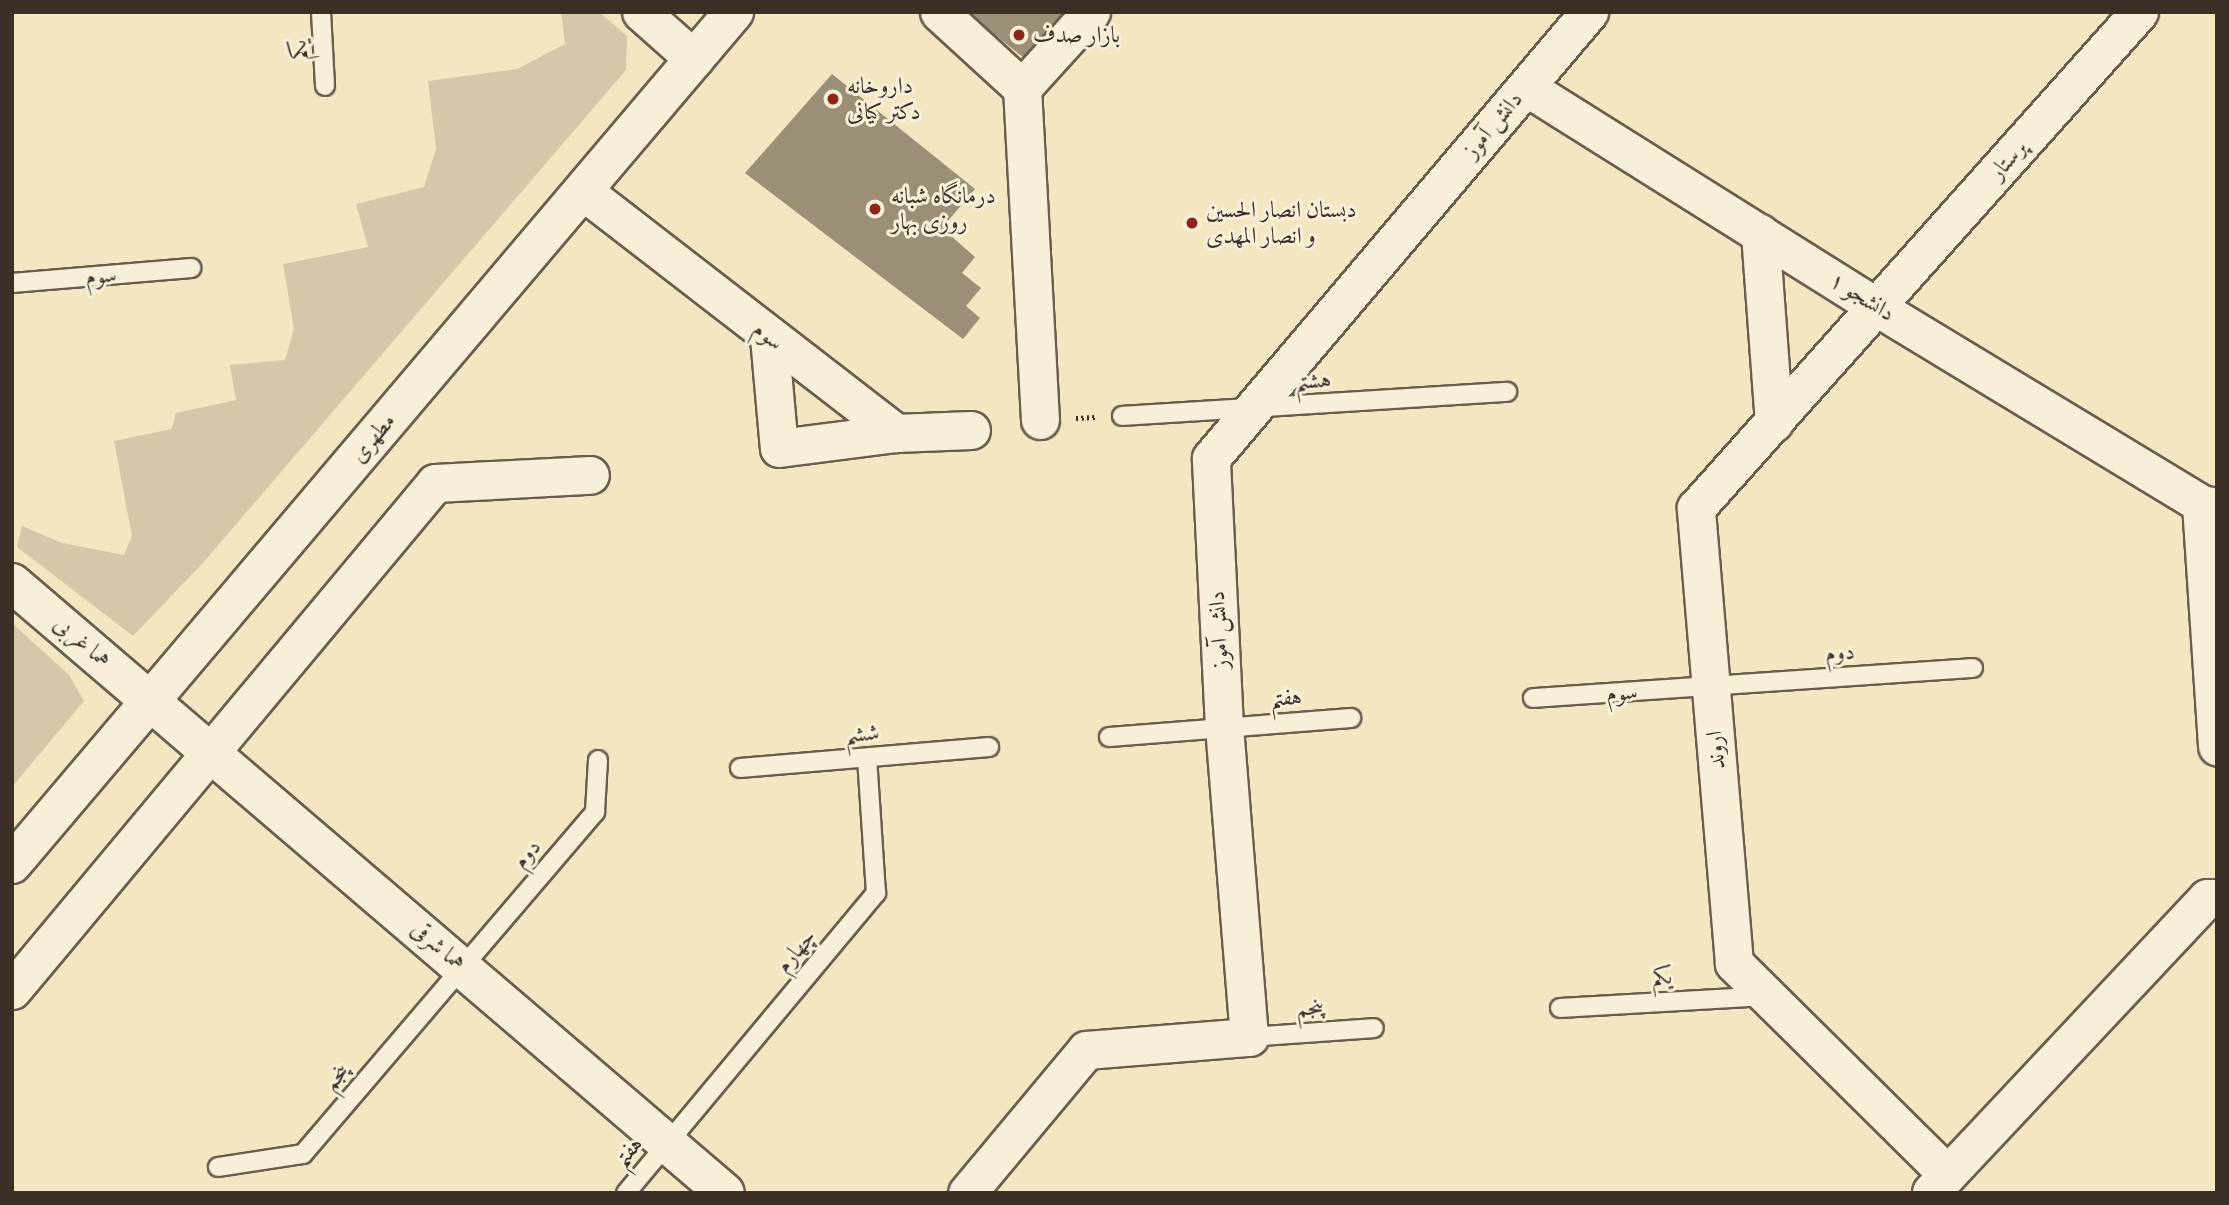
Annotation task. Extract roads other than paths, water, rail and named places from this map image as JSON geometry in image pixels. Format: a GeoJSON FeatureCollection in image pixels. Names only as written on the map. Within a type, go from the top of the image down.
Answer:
{"type":"FeatureCollection","features":[{"type":"Feature","properties":{"kind":"main road","name":"مطهری"},"geometry":{"type":"LineString","coordinates":[[12,864],[734,12]]}},
{"type":"Feature","properties":{"kind":"main road","name":"هما غربی"},"geometry":{"type":"LineString","coordinates":[[12,583],[151,700]]}},
{"type":"Feature","properties":{"kind":"main road","name":"هما شرقی"},"geometry":{"type":"LineString","coordinates":[[151,700],[725,1193]]}},
{"type":"Feature","properties":{"kind":"street"},"geometry":{"type":"LineString","coordinates":[[641,12],[694,58]]}},
{"type":"Feature","properties":{"kind":"street"},"geometry":{"type":"LineString","coordinates":[[939,12],[1023,89]]}},
{"type":"Feature","properties":{"kind":"street"},"geometry":{"type":"LineString","coordinates":[[1040,420],[1023,89],[1091,12]]}},
{"type":"Feature","properties":{"kind":"street","name":"دانش آموز"},"geometry":{"type":"LineString","coordinates":[[1249,1037],[1224,726],[1211,458],[1589,12]]}},
{"type":"Feature","properties":{"kind":"street","name":"پرستار"},"geometry":{"type":"LineString","coordinates":[[1878,308],[2138,12]]}},
{"type":"Feature","properties":{"kind":"street","name":"دانشجو ۱"},"geometry":{"type":"LineString","coordinates":[[1525,87],[1878,308],[2209,505]]}},
{"type":"Feature","properties":{"kind":"street","name":"سوم"},"geometry":{"type":"LineString","coordinates":[[583,191],[896,433]]}},
{"type":"Feature","properties":{"kind":"street"},"geometry":{"type":"LineString","coordinates":[[1760,233],[1774,422]]}},
{"type":"Feature","properties":{"kind":"street","name":"اروند"},"geometry":{"type":"LineString","coordinates":[[1878,308],[1696,508],[1734,963],[1939,1184],[2207,898],[2217,898]]}},
{"type":"Feature","properties":{"kind":"street"},"geometry":{"type":"LineString","coordinates":[[769,337],[779,448],[896,433],[971,430]]}},
{"type":"Feature","properties":{"kind":"street"},"geometry":{"type":"LineString","coordinates":[[12,990],[435,483],[590,475]]}},
{"type":"Feature","properties":{"kind":"street"},"geometry":{"type":"LineString","coordinates":[[2209,505],[2217,746]]}},
{"type":"Feature","properties":{"kind":"street"},"geometry":{"type":"LineString","coordinates":[[967,1193],[1086,1050],[1249,1037]]}},
{"type":"Feature","properties":{"kind":"lane","name":"یکم"},"geometry":{"type":"LineString","coordinates":[[321,12],[325,86]]}},
{"type":"Feature","properties":{"kind":"lane","name":"سوم"},"geometry":{"type":"LineString","coordinates":[[12,284],[191,268]]}},
{"type":"Feature","properties":{"kind":"lane","name":"هشتم"},"geometry":{"type":"LineString","coordinates":[[1122,416],[1507,392]]}},
{"type":"Feature","properties":{"kind":"lane","name":"دوم"},"geometry":{"type":"LineString","coordinates":[[1711,687],[1973,668]]}},
{"type":"Feature","properties":{"kind":"lane","name":"سوم"},"geometry":{"type":"LineString","coordinates":[[1533,698],[1711,687]]}},
{"type":"Feature","properties":{"kind":"lane","name":"هفتم"},"geometry":{"type":"LineString","coordinates":[[1224,726],[1351,718]]}},
{"type":"Feature","properties":{"kind":"lane"},"geometry":{"type":"LineString","coordinates":[[1109,737],[1224,726]]}},
{"type":"Feature","properties":{"kind":"lane","name":"ششم"},"geometry":{"type":"LineString","coordinates":[[740,768],[989,747]]}},
{"type":"Feature","properties":{"kind":"lane","name":"چهارم"},"geometry":{"type":"LineString","coordinates":[[668,1144],[876,893],[867,759]]}},
{"type":"Feature","properties":{"kind":"lane","name":"دوم"},"geometry":{"type":"LineString","coordinates":[[462,967],[595,812],[598,760]]}},
{"type":"Feature","properties":{"kind":"lane","name":"پنجم"},"geometry":{"type":"LineString","coordinates":[[218,1167],[303,1154],[462,967]]}},
{"type":"Feature","properties":{"kind":"lane","name":"یکم"},"geometry":{"type":"LineString","coordinates":[[1560,1007],[1767,996]]}},
{"type":"Feature","properties":{"kind":"lane","name":"پنجم"},"geometry":{"type":"LineString","coordinates":[[1249,1037],[1374,1028]]}},
{"type":"Feature","properties":{"kind":"lane","name":"هفتم"},"geometry":{"type":"LineString","coordinates":[[626,1193],[668,1144]]}},
{"type":"Feature","properties":{"kind":"place","name":"بازار صدف"},"geometry":{"type":"Point","coordinates":[1019,35]}},
{"type":"Feature","properties":{"kind":"place","name":"داروخانه دکتر کیانی"},"geometry":{"type":"Point","coordinates":[833,99]}},
{"type":"Feature","properties":{"kind":"place","name":"درمانگاه شبانه روزی بهار"},"geometry":{"type":"Point","coordinates":[875,209]}},
{"type":"Feature","properties":{"kind":"place","name":"دبستان انصار الحسین و انصار المهدی"},"geometry":{"type":"Point","coordinates":[1192,223]}}]}
